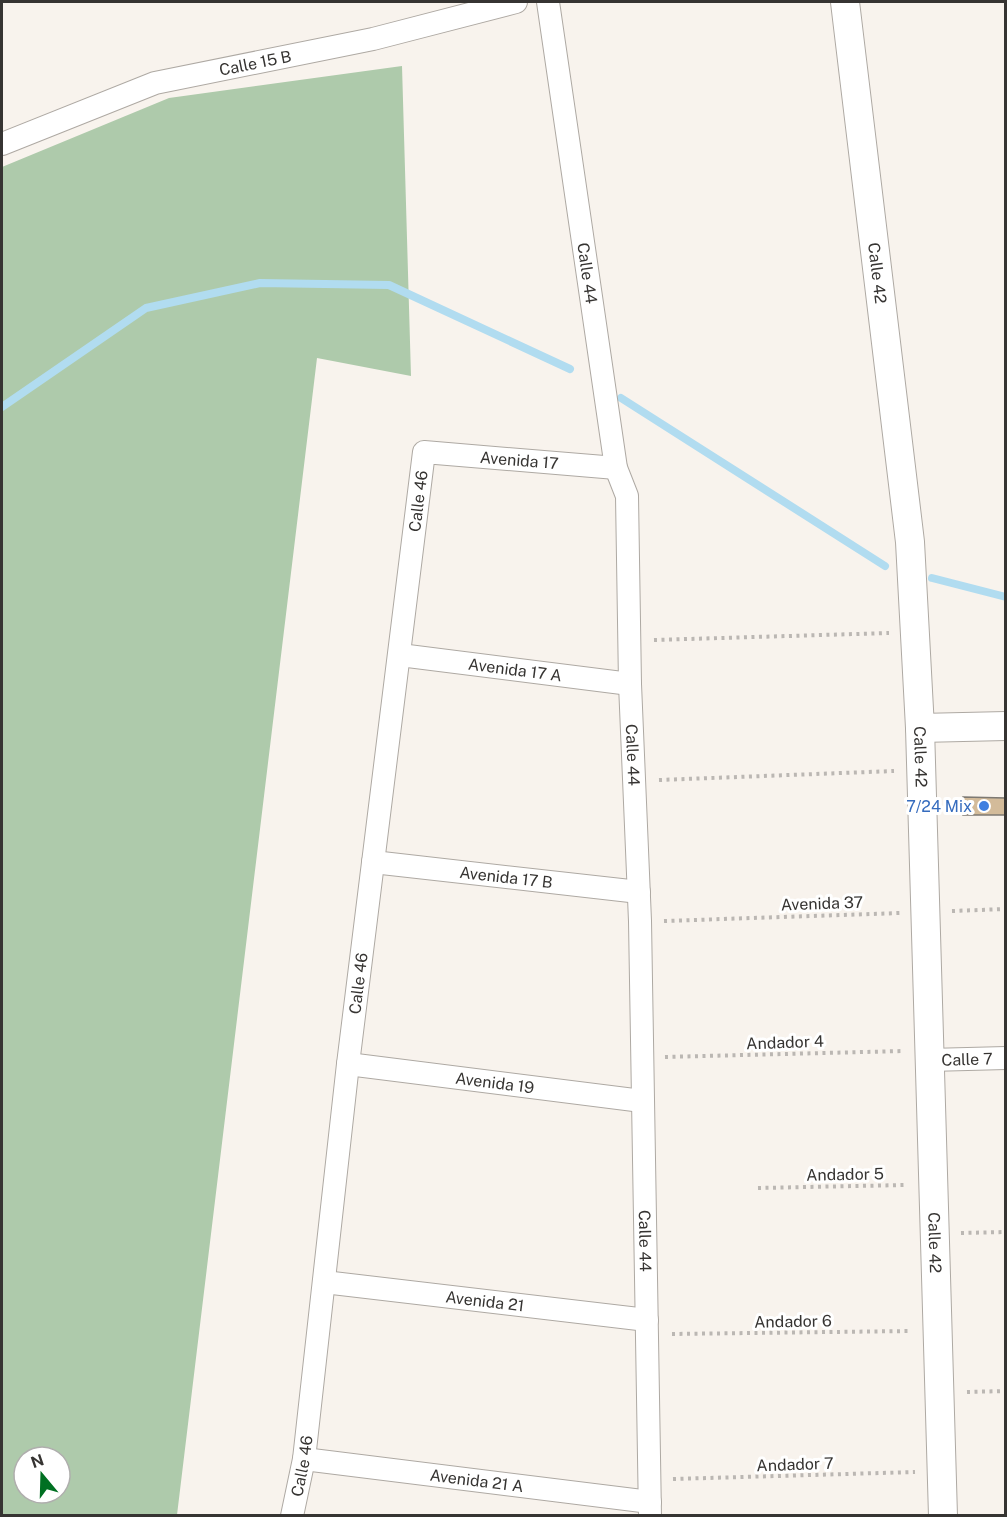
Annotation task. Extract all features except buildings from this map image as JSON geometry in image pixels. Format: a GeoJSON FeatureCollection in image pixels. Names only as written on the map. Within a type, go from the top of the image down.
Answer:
{"type":"FeatureCollection","features":[{"type":"Feature","properties":{"kind":"street","name":"Calle 15 B"},"geometry":{"type":"LineString","coordinates":[[2,144],[155,83],[373,39],[516,2]]}},
{"type":"Feature","properties":{"kind":"street","name":"Calle 44"},"geometry":{"type":"LineString","coordinates":[[548,2],[616,468],[627,496],[630,684],[640,921],[650,1499]]}},
{"type":"Feature","properties":{"kind":"street","name":"Calle 42"},"geometry":{"type":"LineString","coordinates":[[845,2],[910,542],[920,728],[928,1055],[944,1515]]}},
{"type":"Feature","properties":{"kind":"street","name":"Avenida 17"},"geometry":{"type":"LineString","coordinates":[[424,452],[616,468]]}},
{"type":"Feature","properties":{"kind":"street","name":"Calle 46"},"geometry":{"type":"LineString","coordinates":[[292,1515],[304,1459],[348,1064],[424,452]]}},
{"type":"Feature","properties":{"kind":"street","name":"Avenida 17 A"},"geometry":{"type":"LineString","coordinates":[[400,655],[630,684]]}},
{"type":"Feature","properties":{"kind":"street"},"geometry":{"type":"LineString","coordinates":[[920,728],[1005,726]]}},
{"type":"Feature","properties":{"kind":"street","name":"Avenida 17 B"},"geometry":{"type":"LineString","coordinates":[[373,862],[639,892]]}},
{"type":"Feature","properties":{"kind":"street","name":"Calle 7"},"geometry":{"type":"LineString","coordinates":[[928,1055],[1005,1058]]}},
{"type":"Feature","properties":{"kind":"street","name":"Avenida 19"},"geometry":{"type":"LineString","coordinates":[[348,1064],[642,1101]]}},
{"type":"Feature","properties":{"kind":"street","name":"Avenida 21"},"geometry":{"type":"LineString","coordinates":[[324,1282],[647,1327]]}},
{"type":"Feature","properties":{"kind":"street","name":"Avenida 21 A"},"geometry":{"type":"LineString","coordinates":[[304,1459],[650,1499]]}},
{"type":"Feature","properties":{"kind":"path"},"geometry":{"type":"LineString","coordinates":[[629,640],[915,633]]}},
{"type":"Feature","properties":{"kind":"path"},"geometry":{"type":"LineString","coordinates":[[634,781],[921,770]]}},
{"type":"Feature","properties":{"kind":"path","name":"Avenida 37"},"geometry":{"type":"LineString","coordinates":[[640,921],[1005,909]]}},
{"type":"Feature","properties":{"kind":"path","name":"Andador 4"},"geometry":{"type":"LineString","coordinates":[[642,1058],[928,1055]]}},
{"type":"Feature","properties":{"kind":"path","name":"Andador 5"},"geometry":{"type":"LineString","coordinates":[[758,1188],[933,1184]]}},
{"type":"Feature","properties":{"kind":"path"},"geometry":{"type":"LineString","coordinates":[[934,1234],[1005,1232]]}},
{"type":"Feature","properties":{"kind":"path","name":"Andador 6"},"geometry":{"type":"LineString","coordinates":[[647,1327],[939,1331]]}},
{"type":"Feature","properties":{"kind":"path"},"geometry":{"type":"LineString","coordinates":[[941,1393],[1005,1391]]}},
{"type":"Feature","properties":{"kind":"path","name":"Andador 7"},"geometry":{"type":"LineString","coordinates":[[650,1499],[942,1471]]}},
{"type":"Feature","properties":{"kind":"green space"},"geometry":{"type":"Polygon","coordinates":[[[402,66],[411,376],[317,358],[177,1515],[2,1515],[2,167],[169,98],[402,66]]]}},
{"type":"Feature","properties":{"kind":"waterway"},"geometry":{"type":"LineString","coordinates":[[2,407],[146,308],[260,283],[389,285],[570,369]]}},
{"type":"Feature","properties":{"kind":"waterway"},"geometry":{"type":"LineString","coordinates":[[621,398],[885,566]]}},
{"type":"Feature","properties":{"kind":"waterway"},"geometry":{"type":"LineString","coordinates":[[932,578],[1006,597]]}},
{"type":"Feature","properties":{"kind":"place","name":"7/24 Mix"},"geometry":{"type":"Point","coordinates":[984,806]}}]}
